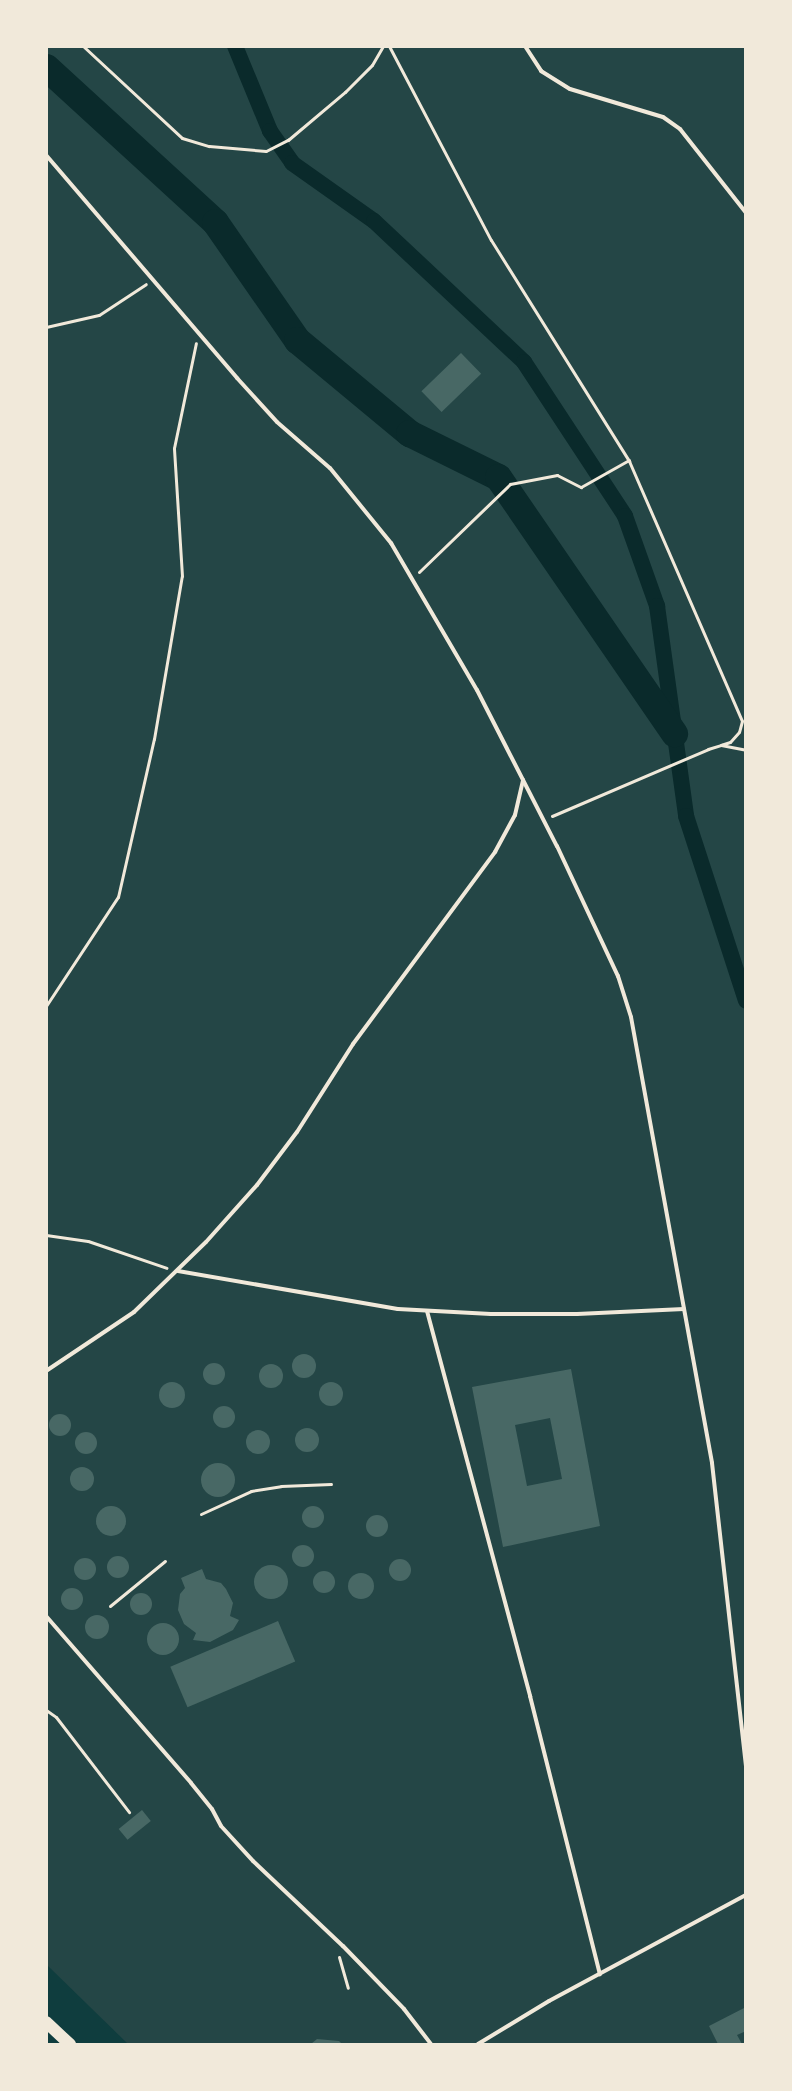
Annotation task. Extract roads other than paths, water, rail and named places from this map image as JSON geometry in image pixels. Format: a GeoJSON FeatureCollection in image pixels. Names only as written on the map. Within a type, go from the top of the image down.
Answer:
{"type":"FeatureCollection","features":[{"type":"Feature","properties":{"kind":"main road"},"geometry":{"type":"LineString","coordinates":[[46,2022],[70,2044]]}},
{"type":"Feature","properties":{"kind":"lane"},"geometry":{"type":"LineString","coordinates":[[525,46],[540,71],[570,89],[663,117],[680,129],[746,213]]}},
{"type":"Feature","properties":{"kind":"lane"},"geometry":{"type":"LineString","coordinates":[[46,155],[277,422],[330,468],[391,543],[477,690],[544,820],[618,976],[631,1017],[712,1462],[746,1768]]}},
{"type":"Feature","properties":{"kind":"lane"},"geometry":{"type":"LineString","coordinates":[[46,1371],[134,1312],[178,1271],[257,1185],[297,1132],[352,1044],[495,852],[515,815],[523,780]]}},
{"type":"Feature","properties":{"kind":"lane"},"geometry":{"type":"LineString","coordinates":[[178,1271],[398,1309],[578,1314],[684,1309]]}},
{"type":"Feature","properties":{"kind":"lane"},"geometry":{"type":"LineString","coordinates":[[427,1311],[530,1696],[600,1974]]}},
{"type":"Feature","properties":{"kind":"lane"},"geometry":{"type":"LineString","coordinates":[[46,1616],[212,1809],[221,1826],[266,1875],[334,1938],[404,2009],[431,2044]]}},
{"type":"Feature","properties":{"kind":"lane"},"geometry":{"type":"LineString","coordinates":[[477,2044],[600,1974],[746,1896]]}},
{"type":"Feature","properties":{"kind":"waterway"},"geometry":{"type":"LineString","coordinates":[[235,46],[270,131],[292,163],[374,221],[524,362],[625,516],[657,606],[686,816],[746,1001]]}},
{"type":"Feature","properties":{"kind":"waterway"},"geometry":{"type":"LineString","coordinates":[[46,67],[215,222],[297,340],[409,433],[498,477],[674,733]]}}]}
